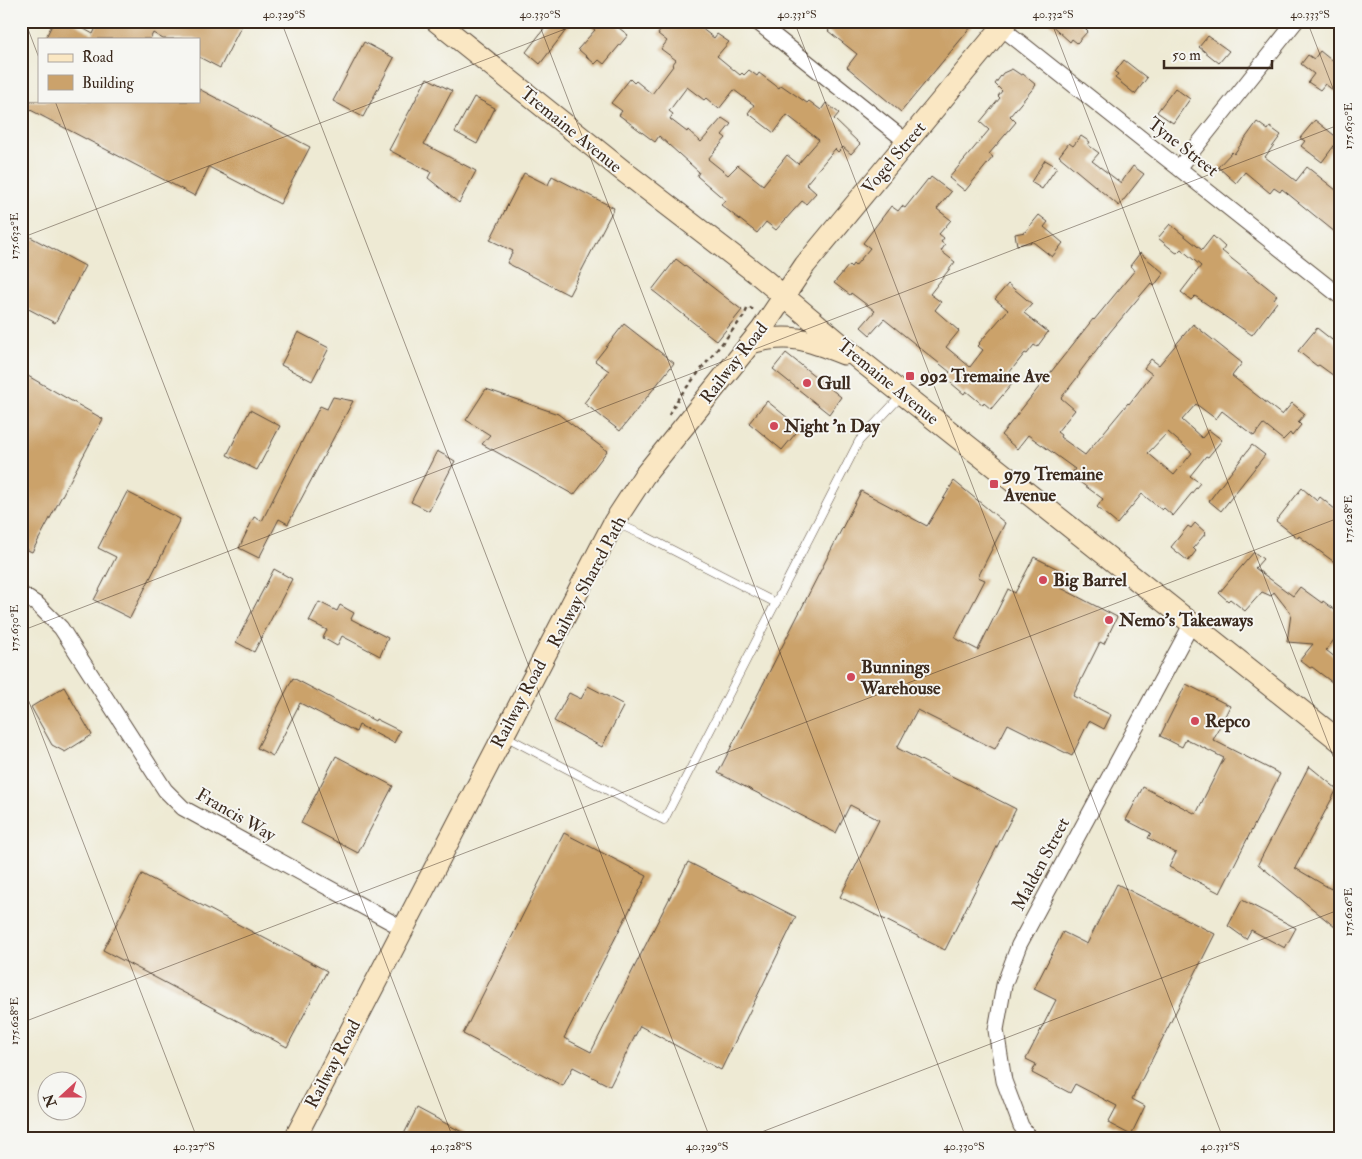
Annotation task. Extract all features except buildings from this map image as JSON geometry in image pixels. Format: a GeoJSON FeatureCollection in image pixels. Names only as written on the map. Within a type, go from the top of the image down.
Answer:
{"type":"FeatureCollection","features":[{"type":"Feature","properties":{"kind":"main road","name":"Tremaine Avenue"},"geometry":{"type":"LineString","coordinates":[[436,21],[784,296],[861,361],[1341,742]]}},
{"type":"Feature","properties":{"kind":"main road","name":"Vogel Street"},"geometry":{"type":"LineString","coordinates":[[784,296],[805,265],[1004,24]]}},
{"type":"Feature","properties":{"kind":"main road","name":"Railway Road"},"geometry":{"type":"LineString","coordinates":[[294,1138],[614,522],[644,476],[751,343],[784,296]]}},
{"type":"Feature","properties":{"kind":"main road"},"geometry":{"type":"LineString","coordinates":[[751,343],[769,338],[798,338],[861,361]]}},
{"type":"Feature","properties":{"kind":"street"},"geometry":{"type":"LineString","coordinates":[[756,21],[907,142]]}},
{"type":"Feature","properties":{"kind":"street"},"geometry":{"type":"LineString","coordinates":[[1179,168],[1296,21]]}},
{"type":"Feature","properties":{"kind":"street","name":"Tyne Street"},"geometry":{"type":"LineString","coordinates":[[1004,24],[1179,168],[1341,297]]}},
{"type":"Feature","properties":{"kind":"street","name":"Francis Way"},"geometry":{"type":"LineString","coordinates":[[21,594],[38,605],[61,628],[165,790],[183,808],[402,928]]}},
{"type":"Feature","properties":{"kind":"street","name":"Malden Street"},"geometry":{"type":"LineString","coordinates":[[1030,1138],[1021,1126],[1004,1082],[996,1030],[1004,984],[1019,945],[1192,623]]}},
{"type":"Feature","properties":{"kind":"lane"},"geometry":{"type":"LineString","coordinates":[[503,736],[664,820],[859,441],[903,394]]}},
{"type":"Feature","properties":{"kind":"lane"},"geometry":{"type":"LineString","coordinates":[[614,522],[776,603]]}},
{"type":"Feature","properties":{"kind":"path"},"geometry":{"type":"LineString","coordinates":[[719,348],[725,346]]}},
{"type":"Feature","properties":{"kind":"place","name":"992 Tremaine Ave"},"geometry":{"type":"Point","coordinates":[910,376]}},
{"type":"Feature","properties":{"kind":"place","name":"Gull"},"geometry":{"type":"Point","coordinates":[807,383]}},
{"type":"Feature","properties":{"kind":"place","name":"Night 'n Day"},"geometry":{"type":"Point","coordinates":[774,426]}},
{"type":"Feature","properties":{"kind":"place","name":"979 Tremaine Avenue"},"geometry":{"type":"Point","coordinates":[994,484]}},
{"type":"Feature","properties":{"kind":"place","name":"Big Barrel"},"geometry":{"type":"Point","coordinates":[1043,580]}},
{"type":"Feature","properties":{"kind":"place","name":"Nemo's Takeaways"},"geometry":{"type":"Point","coordinates":[1109,620]}},
{"type":"Feature","properties":{"kind":"place","name":"Bunnings Warehouse"},"geometry":{"type":"Point","coordinates":[851,677]}},
{"type":"Feature","properties":{"kind":"place","name":"Repco"},"geometry":{"type":"Point","coordinates":[1195,721]}}]}
